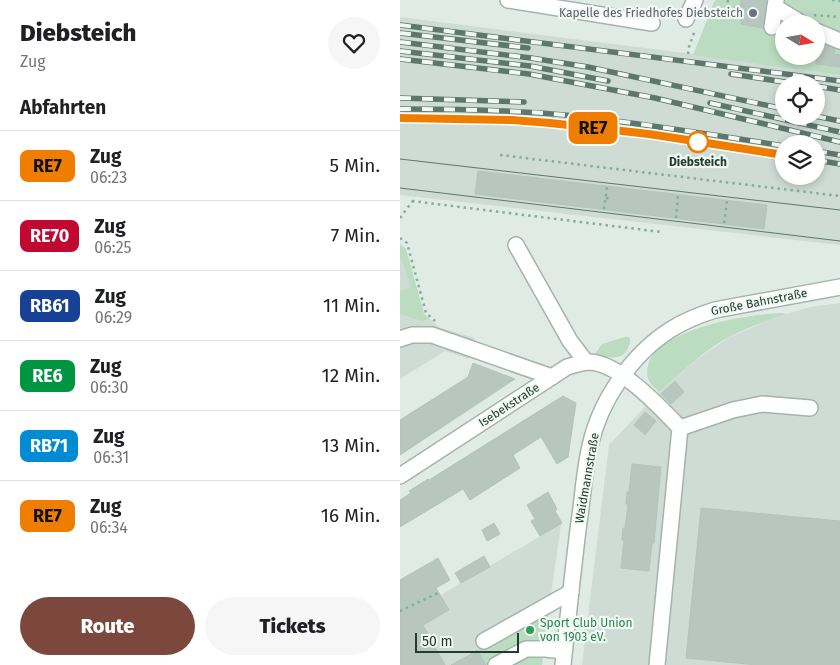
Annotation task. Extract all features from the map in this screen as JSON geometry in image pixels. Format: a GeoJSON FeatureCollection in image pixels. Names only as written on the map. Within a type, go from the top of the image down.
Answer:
{"type":"FeatureCollection","features":[{"type":"Feature","properties":{"kind":"street"},"geometry":{"type":"LineString","coordinates":[[508,0],[652,23]]}},
{"type":"Feature","properties":{"kind":"street"},"geometry":{"type":"LineString","coordinates":[[692,22],[695,0]]}},
{"type":"Feature","properties":{"kind":"street"},"geometry":{"type":"LineString","coordinates":[[772,27],[776,4],[796,15]]}},
{"type":"Feature","properties":{"kind":"street"},"geometry":{"type":"LineString","coordinates":[[825,30],[840,37]]}},
{"type":"Feature","properties":{"kind":"street"},"geometry":{"type":"LineString","coordinates":[[516,245],[570,341],[586,362],[601,364],[623,376],[664,411],[680,428],[657,665]]}},
{"type":"Feature","properties":{"kind":"street","name":"Große Bahnstraße"},"geometry":{"type":"LineString","coordinates":[[680,324],[715,310],[840,287]]}},
{"type":"Feature","properties":{"kind":"street","name":"Waidmannstraße"},"geometry":{"type":"LineString","coordinates":[[563,658],[590,446],[605,404],[623,376],[648,347],[680,324]]}},
{"type":"Feature","properties":{"kind":"street"},"geometry":{"type":"LineString","coordinates":[[400,339],[432,335],[552,377]]}},
{"type":"Feature","properties":{"kind":"street","name":"Isebekstraße"},"geometry":{"type":"LineString","coordinates":[[400,476],[567,367],[586,362]]}},
{"type":"Feature","properties":{"kind":"street"},"geometry":{"type":"LineString","coordinates":[[680,428],[733,410],[762,404],[810,408]]}},
{"type":"Feature","properties":{"kind":"street"},"geometry":{"type":"LineString","coordinates":[[484,641],[571,592]]}},
{"type":"Feature","properties":{"kind":"street"},"geometry":{"type":"LineString","coordinates":[[496,665],[526,650],[545,649],[563,658]]}},
{"type":"Feature","properties":{"kind":"path"},"geometry":{"type":"LineString","coordinates":[[728,0],[727,6],[736,8]]}},
{"type":"Feature","properties":{"kind":"path"},"geometry":{"type":"LineString","coordinates":[[832,0],[840,1]]}},
{"type":"Feature","properties":{"kind":"path"},"geometry":{"type":"LineString","coordinates":[[825,21],[840,17]]}},
{"type":"Feature","properties":{"kind":"path"},"geometry":{"type":"LineString","coordinates":[[688,54],[692,22]]}},
{"type":"Feature","properties":{"kind":"path"},"geometry":{"type":"LineString","coordinates":[[500,155],[840,196]]}},
{"type":"Feature","properties":{"kind":"path"},"geometry":{"type":"LineString","coordinates":[[604,209],[607,187]]}},
{"type":"Feature","properties":{"kind":"path"},"geometry":{"type":"LineString","coordinates":[[676,218],[678,195]]}},
{"type":"Feature","properties":{"kind":"path"},"geometry":{"type":"LineString","coordinates":[[400,218],[415,198]]}},
{"type":"Feature","properties":{"kind":"path"},"geometry":{"type":"LineString","coordinates":[[412,201],[661,232]]}},
{"type":"Feature","properties":{"kind":"path"},"geometry":{"type":"LineString","coordinates":[[724,223],[724,210],[727,201]]}},
{"type":"Feature","properties":{"kind":"path"},"geometry":{"type":"LineString","coordinates":[[400,238],[406,243],[426,313],[441,326]]}},
{"type":"Feature","properties":{"kind":"path"},"geometry":{"type":"LineString","coordinates":[[400,611],[438,593]]}},
{"type":"Feature","properties":{"kind":"shaded area"},"geometry":{"type":"Polygon","coordinates":[[[400,17],[685,53],[840,75],[840,245],[400,195],[400,17]]]}},
{"type":"Feature","properties":{"kind":"shaded area"},"geometry":{"type":"Polygon","coordinates":[[[400,244],[406,249],[424,314],[440,328],[475,338],[469,359],[445,351],[400,379],[400,244]]]}},
{"type":"Feature","properties":{"kind":"shaded area"},"geometry":{"type":"Polygon","coordinates":[[[840,303],[840,665],[582,665],[609,445],[659,392],[696,360],[728,338],[787,314],[810,307],[840,303]]]}},
{"type":"Feature","properties":{"kind":"shaded area"},"geometry":{"type":"Polygon","coordinates":[[[561,524],[549,609],[451,665],[400,665],[400,619],[561,524]]]}},
{"type":"Feature","properties":{"kind":"green space"},"geometry":{"type":"Polygon","coordinates":[[[716,0],[840,0],[840,75],[693,55],[716,0]]]}},
{"type":"Feature","properties":{"kind":"green space"},"geometry":{"type":"Polygon","coordinates":[[[400,244],[406,249],[424,314],[429,319],[421,321],[400,314],[400,291],[411,287],[402,260],[400,260],[400,244]]]}},
{"type":"Feature","properties":{"kind":"green space"},"geometry":{"type":"Polygon","coordinates":[[[781,313],[787,314],[750,327],[719,343],[659,392],[649,381],[647,374],[648,366],[655,353],[668,342],[685,333],[727,320],[781,313]]]}},
{"type":"Feature","properties":{"kind":"green space"},"geometry":{"type":"Polygon","coordinates":[[[629,337],[630,342],[622,355],[613,357],[595,354],[602,344],[629,337]]]}},
{"type":"Feature","properties":{"kind":"green space","name":"Sport Club Union von 1903 eV."},"geometry":{"type":"Polygon","coordinates":[[[549,609],[542,665],[451,665],[549,609]]]}},
{"type":"Feature","properties":{"kind":"building","name":"Kapelle des Friedhofes Diebsteich"},"geometry":{"type":"Polygon","coordinates":[[[741,0],[767,0],[763,28],[741,24],[741,15],[738,14],[741,0]]]}},
{"type":"Feature","properties":{"kind":"building"},"geometry":{"type":"Polygon","coordinates":[[[825,45],[835,49],[834,54],[840,55],[840,67],[824,65],[825,45]]]}},
{"type":"Feature","properties":{"kind":"building"},"geometry":{"type":"Polygon","coordinates":[[[478,171],[767,205],[764,229],[475,194],[478,171]]]}},
{"type":"Feature","properties":{"kind":"building"},"geometry":{"type":"Polygon","coordinates":[[[473,363],[515,379],[400,455],[400,420],[468,377],[473,363]]]}},
{"type":"Feature","properties":{"kind":"building"},"geometry":{"type":"Polygon","coordinates":[[[675,381],[684,392],[671,404],[661,394],[675,381]]]}},
{"type":"Feature","properties":{"kind":"building"},"geometry":{"type":"Polygon","coordinates":[[[563,396],[576,403],[568,457],[557,464],[541,437],[513,455],[520,468],[470,500],[463,489],[400,527],[400,500],[411,493],[409,491],[563,396]]]}},
{"type":"Feature","properties":{"kind":"building"},"geometry":{"type":"Polygon","coordinates":[[[645,412],[656,421],[645,435],[634,425],[645,412]]]}},
{"type":"Feature","properties":{"kind":"building"},"geometry":{"type":"Polygon","coordinates":[[[632,464],[661,467],[654,543],[652,543],[649,571],[621,568],[624,540],[622,540],[623,528],[625,528],[628,504],[626,504],[627,492],[629,492],[632,464]]]}},
{"type":"Feature","properties":{"kind":"building"},"geometry":{"type":"Polygon","coordinates":[[[548,492],[562,523],[540,536],[531,521],[535,519],[527,505],[548,492]]]}},
{"type":"Feature","properties":{"kind":"building"},"geometry":{"type":"Polygon","coordinates":[[[701,508],[840,521],[840,665],[757,665],[686,658],[701,508]]]}},
{"type":"Feature","properties":{"kind":"building"},"geometry":{"type":"Polygon","coordinates":[[[494,523],[500,534],[487,541],[482,530],[494,523]]]}},
{"type":"Feature","properties":{"kind":"building"},"geometry":{"type":"Polygon","coordinates":[[[484,556],[490,567],[461,583],[455,573],[484,556]]]}},
{"type":"Feature","properties":{"kind":"building"},"geometry":{"type":"Polygon","coordinates":[[[438,558],[450,580],[436,588],[449,610],[423,625],[445,665],[400,665],[400,580],[438,558]]]}},
{"type":"Feature","properties":{"kind":"building"},"geometry":{"type":"Polygon","coordinates":[[[477,650],[486,665],[451,665],[473,653],[477,650]]]}},
{"type":"Feature","properties":{"kind":"tram line"},"geometry":{"type":"LineString","coordinates":[[400,159],[840,210]]}},
{"type":"Feature","properties":{"kind":"tram line"},"geometry":{"type":"LineString","coordinates":[[400,188],[840,241]]}},
{"type":"Feature","properties":{"kind":"railway"},"geometry":{"type":"LineString","coordinates":[[400,25],[840,81]]}},
{"type":"Feature","properties":{"kind":"railway"},"geometry":{"type":"LineString","coordinates":[[400,33],[528,48]]}},
{"type":"Feature","properties":{"kind":"railway"},"geometry":{"type":"LineString","coordinates":[[400,42],[588,67],[775,107]]}},
{"type":"Feature","properties":{"kind":"railway"},"geometry":{"type":"LineString","coordinates":[[400,51],[530,66],[608,81]]}},
{"type":"Feature","properties":{"kind":"railway"},"geometry":{"type":"LineString","coordinates":[[400,59],[529,74],[655,98],[840,142]]}},
{"type":"Feature","properties":{"kind":"railway"},"geometry":{"type":"LineString","coordinates":[[731,74],[775,81]]}},
{"type":"Feature","properties":{"kind":"railway"},"geometry":{"type":"LineString","coordinates":[[825,88],[840,90]]}},
{"type":"Feature","properties":{"kind":"railway"},"geometry":{"type":"LineString","coordinates":[[400,98],[524,102]]}},
{"type":"Feature","properties":{"kind":"railway"},"geometry":{"type":"LineString","coordinates":[[710,103],[840,132]]}},
{"type":"Feature","properties":{"kind":"railway"},"geometry":{"type":"LineString","coordinates":[[400,109],[488,110],[576,116],[775,145]]}},
{"type":"Feature","properties":{"kind":"railway"},"geometry":{"type":"LineString","coordinates":[[400,118],[512,120],[550,123],[649,134],[775,154]]}},
{"type":"Feature","properties":{"kind":"railway"},"geometry":{"type":"LineString","coordinates":[[825,118],[840,121]]}},
{"type":"Feature","properties":{"kind":"railway"},"geometry":{"type":"LineString","coordinates":[[825,152],[840,155]]}},
{"type":"Feature","properties":{"kind":"railway"},"geometry":{"type":"LineString","coordinates":[[825,162],[840,164]]}},
{"type":"Feature","properties":{"kind":"train","name":"RE7"},"geometry":{"type":"LineString","coordinates":[[400,118],[512,120],[550,123],[649,134],[775,154]]}},
{"type":"Feature","properties":{"kind":"place","name":"Kapelle des Friedhofes Diebsteich"},"geometry":{"type":"Point","coordinates":[753,13]}},
{"type":"Feature","properties":{"kind":"place","name":"Diebsteich"},"geometry":{"type":"Point","coordinates":[698,142]}},
{"type":"Feature","properties":{"kind":"place","name":"Sport Club Union von 1903 eV."},"geometry":{"type":"Point","coordinates":[530,630]}}]}
